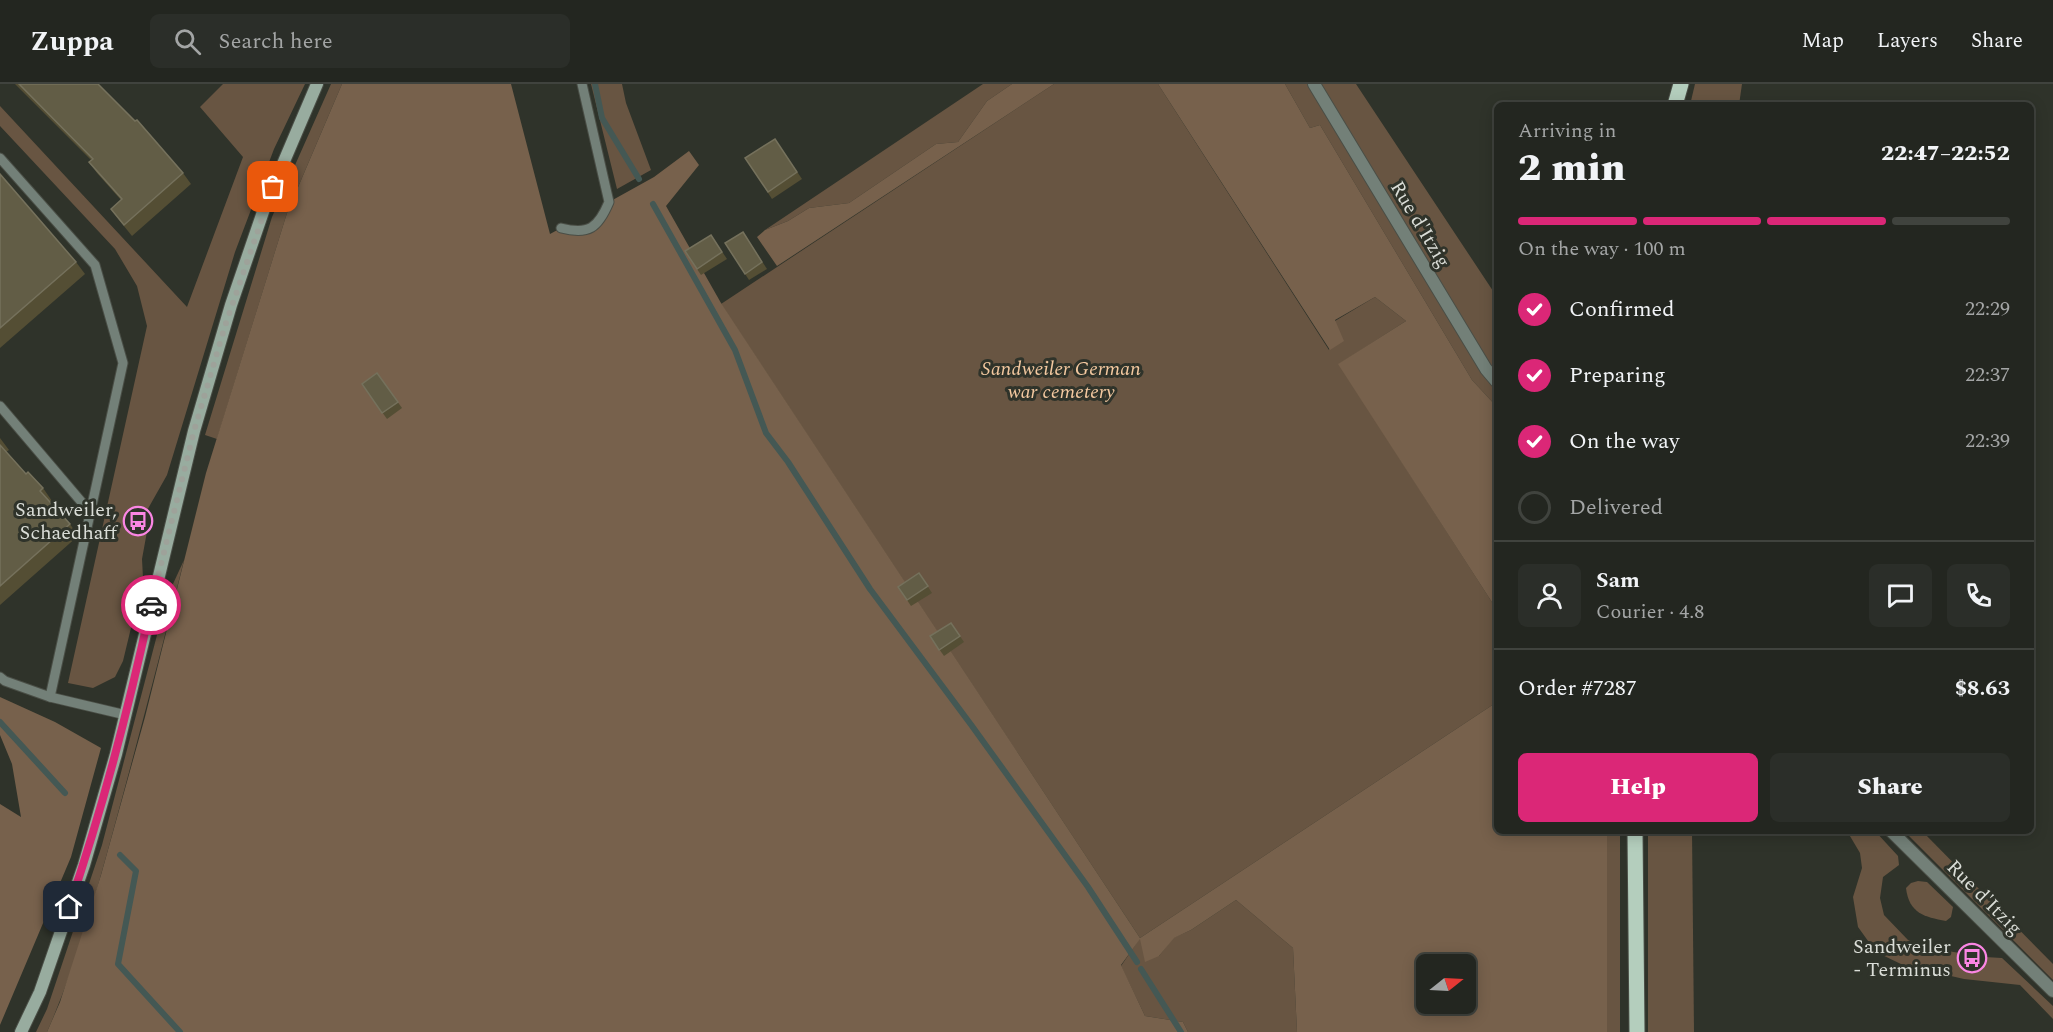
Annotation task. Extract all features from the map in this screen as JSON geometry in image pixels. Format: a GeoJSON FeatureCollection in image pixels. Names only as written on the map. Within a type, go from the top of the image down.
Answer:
{"type":"FeatureCollection","features":[{"type":"Feature","properties":{"kind":"main road"},"geometry":{"type":"LineString","coordinates":[[21,1032],[40,992],[84,865],[126,715],[160,564],[194,431],[231,305],[265,206],[317,84]]}},
{"type":"Feature","properties":{"kind":"main road"},"geometry":{"type":"LineString","coordinates":[[1676,102],[1681,84]]}},
{"type":"Feature","properties":{"kind":"main road"},"geometry":{"type":"LineString","coordinates":[[1635,834],[1637,1032]]}},
{"type":"Feature","properties":{"kind":"street","name":"Rue d'Itzig"},"geometry":{"type":"LineString","coordinates":[[1314,84],[1486,369],[1494,378]]}},
{"type":"Feature","properties":{"kind":"street","name":"Rue d'Itzig"},"geometry":{"type":"LineString","coordinates":[[1894,834],[2053,991]]}},
{"type":"Feature","properties":{"kind":"lane"},"geometry":{"type":"LineString","coordinates":[[561,228],[576,232],[593,228],[603,217],[609,202],[582,84]]}},
{"type":"Feature","properties":{"kind":"lane"},"geometry":{"type":"LineString","coordinates":[[0,158],[95,265],[123,363],[50,697]]}},
{"type":"Feature","properties":{"kind":"lane"},"geometry":{"type":"LineString","coordinates":[[0,406],[90,512]]}},
{"type":"Feature","properties":{"kind":"lane"},"geometry":{"type":"LineString","coordinates":[[0,677],[5,681],[50,697],[126,715]]}},
{"type":"Feature","properties":{"kind":"green space"},"geometry":{"type":"Polygon","coordinates":[[[223,84],[305,84],[274,149],[235,252],[167,475],[145,514],[131,511],[127,528],[141,532],[143,526],[148,526],[142,559],[143,578],[123,661],[115,677],[93,688],[68,683],[147,326],[137,286],[115,249],[0,126],[0,106],[187,307],[243,157],[200,107],[223,84]]]}},
{"type":"Feature","properties":{"kind":"green space"},"geometry":{"type":"Polygon","coordinates":[[[331,84],[342,84],[287,213],[217,439],[205,435],[272,217],[331,84]]]}},
{"type":"Feature","properties":{"kind":"green space"},"geometry":{"type":"Polygon","coordinates":[[[591,84],[622,84],[626,103],[651,170],[617,189],[591,84]]]}},
{"type":"Feature","properties":{"kind":"green space"},"geometry":{"type":"Polygon","coordinates":[[[983,84],[1012,84],[987,101],[958,142],[936,144],[849,203],[809,208],[788,221],[765,230],[983,84]]]}},
{"type":"Feature","properties":{"kind":"green space","name":"Sandweiler German war cemetery"},"geometry":{"type":"Polygon","coordinates":[[[1054,84],[1158,84],[1329,350],[1335,321],[1375,297],[1406,321],[1339,364],[1494,605],[1494,704],[1140,938],[721,304],[1054,84]]]}},
{"type":"Feature","properties":{"kind":"green space"},"geometry":{"type":"Polygon","coordinates":[[[1285,84],[1356,84],[1494,292],[1494,404],[1472,380],[1320,125],[1310,128],[1285,84]]]}},
{"type":"Feature","properties":{"kind":"green space"},"geometry":{"type":"Polygon","coordinates":[[[1695,84],[1742,84],[1739,102],[1691,102],[1695,84]]]}},
{"type":"Feature","properties":{"kind":"green space"},"geometry":{"type":"Polygon","coordinates":[[[184,560],[85,930],[47,1032],[36,1032],[47,1009],[102,845],[167,597],[184,560]]]}},
{"type":"Feature","properties":{"kind":"green space"},"geometry":{"type":"Polygon","coordinates":[[[1607,834],[1620,834],[1620,1032],[1607,1032],[1607,834]]]}},
{"type":"Feature","properties":{"kind":"green space"},"geometry":{"type":"Polygon","coordinates":[[[1648,834],[1692,834],[1694,1032],[1648,1032],[1648,834]]]}},
{"type":"Feature","properties":{"kind":"green space"},"geometry":{"type":"Polygon","coordinates":[[[1849,834],[1878,834],[1898,856],[1899,865],[1883,877],[1880,898],[1884,915],[1908,940],[1923,947],[1966,954],[1967,967],[1983,969],[1985,957],[2002,958],[2053,1006],[2053,1019],[2020,985],[1964,979],[1903,965],[1876,952],[1858,927],[1853,897],[1862,868],[1860,853],[1849,834]]]}},
{"type":"Feature","properties":{"kind":"green space"},"geometry":{"type":"Polygon","coordinates":[[[1907,834],[1925,834],[2053,964],[2053,980],[1907,834]]]}},
{"type":"Feature","properties":{"kind":"green space"},"geometry":{"type":"Polygon","coordinates":[[[1918,881],[1927,882],[1953,907],[1951,917],[1946,921],[1924,915],[1914,908],[1910,903],[1906,888],[1918,881]]]}},
{"type":"Feature","properties":{"kind":"green space"},"geometry":{"type":"Polygon","coordinates":[[[1236,900],[1293,948],[1297,1032],[1188,1032],[1183,1022],[1145,1016],[1121,966],[1140,938],[1159,956],[1173,938],[1191,930],[1236,900]]]}},
{"type":"Feature","properties":{"kind":"shaded area"},"geometry":{"type":"Polygon","coordinates":[[[342,84],[511,84],[550,234],[561,228],[593,228],[609,202],[654,177],[689,151],[699,165],[666,206],[721,303],[1140,938],[1494,704],[1494,834],[1607,834],[1607,1032],[1297,1032],[1293,948],[1236,900],[1191,930],[1174,938],[1159,956],[1145,962],[1140,939],[1121,965],[1145,1016],[1183,1022],[1188,1032],[47,1032],[60,1002],[101,875],[145,717],[206,473],[287,213],[342,84]]]}},
{"type":"Feature","properties":{"kind":"shaded area"},"geometry":{"type":"Polygon","coordinates":[[[1012,84],[1054,84],[777,266],[757,237],[765,230],[788,221],[809,208],[849,203],[936,144],[958,142],[987,101],[1012,84]]]}},
{"type":"Feature","properties":{"kind":"shaded area"},"geometry":{"type":"Polygon","coordinates":[[[1158,84],[1285,84],[1310,128],[1320,125],[1472,380],[1494,404],[1494,605],[1338,364],[1406,321],[1375,297],[1335,320],[1344,341],[1330,350],[1158,84]]]}},
{"type":"Feature","properties":{"kind":"shaded area"},"geometry":{"type":"Polygon","coordinates":[[[0,697],[55,722],[101,748],[71,857],[0,1025],[0,804],[21,817],[12,764],[0,735],[0,697]]]}},
{"type":"Feature","properties":{"kind":"building"},"geometry":{"type":"Polygon","coordinates":[[[19,84],[98,84],[135,121],[137,120],[183,173],[124,225],[111,209],[122,199],[89,162],[93,159],[19,84]]]}},
{"type":"Feature","properties":{"kind":"building"},"geometry":{"type":"Polygon","coordinates":[[[775,139],[797,172],[768,192],[745,158],[775,139]]]}},
{"type":"Feature","properties":{"kind":"building"},"geometry":{"type":"Polygon","coordinates":[[[0,174],[76,262],[0,328],[0,174]]]}},
{"type":"Feature","properties":{"kind":"building"},"geometry":{"type":"Polygon","coordinates":[[[743,232],[762,262],[745,274],[725,243],[743,232]]]}},
{"type":"Feature","properties":{"kind":"building"},"geometry":{"type":"Polygon","coordinates":[[[711,235],[722,252],[697,269],[685,251],[711,235]]]}},
{"type":"Feature","properties":{"kind":"building"},"geometry":{"type":"Polygon","coordinates":[[[377,373],[398,402],[382,413],[362,384],[377,373]]]}},
{"type":"Feature","properties":{"kind":"building"},"geometry":{"type":"Polygon","coordinates":[[[0,445],[26,474],[28,472],[43,488],[40,491],[70,524],[0,586],[0,445]]]}},
{"type":"Feature","properties":{"kind":"building"},"geometry":{"type":"Polygon","coordinates":[[[919,573],[928,586],[907,600],[898,587],[919,573]]]}},
{"type":"Feature","properties":{"kind":"building"},"geometry":{"type":"Polygon","coordinates":[[[951,623],[960,636],[939,650],[930,636],[951,623]]]}},
{"type":"Feature","properties":{"kind":"waterway"},"geometry":{"type":"LineString","coordinates":[[595,84],[602,118],[639,179]]}},
{"type":"Feature","properties":{"kind":"waterway"},"geometry":{"type":"LineString","coordinates":[[653,204],[735,350],[766,433],[788,462],[870,589],[1088,887],[1137,962]]}},
{"type":"Feature","properties":{"kind":"waterway"},"geometry":{"type":"LineString","coordinates":[[0,722],[65,793]]}},
{"type":"Feature","properties":{"kind":"waterway"},"geometry":{"type":"LineString","coordinates":[[120,855],[136,871],[118,964],[180,1032]]}},
{"type":"Feature","properties":{"kind":"waterway"},"geometry":{"type":"LineString","coordinates":[[1141,969],[1181,1032]]}},
{"type":"Feature","properties":{"kind":"way so far"},"geometry":{"type":"LineString","coordinates":[[151,605],[194,431],[231,305],[273,187]]}},
{"type":"Feature","properties":{"kind":"place","name":"Sandweiler, Schaedhaff"},"geometry":{"type":"Point","coordinates":[138,521]}},
{"type":"Feature","properties":{"kind":"place","name":"Sandweiler - Terminus"},"geometry":{"type":"Point","coordinates":[1972,958]}},
{"type":"Feature","properties":{"kind":"route"},"geometry":{"type":"LineString","coordinates":[[69,907],[84,865],[116,754],[151,605]]}}]}
